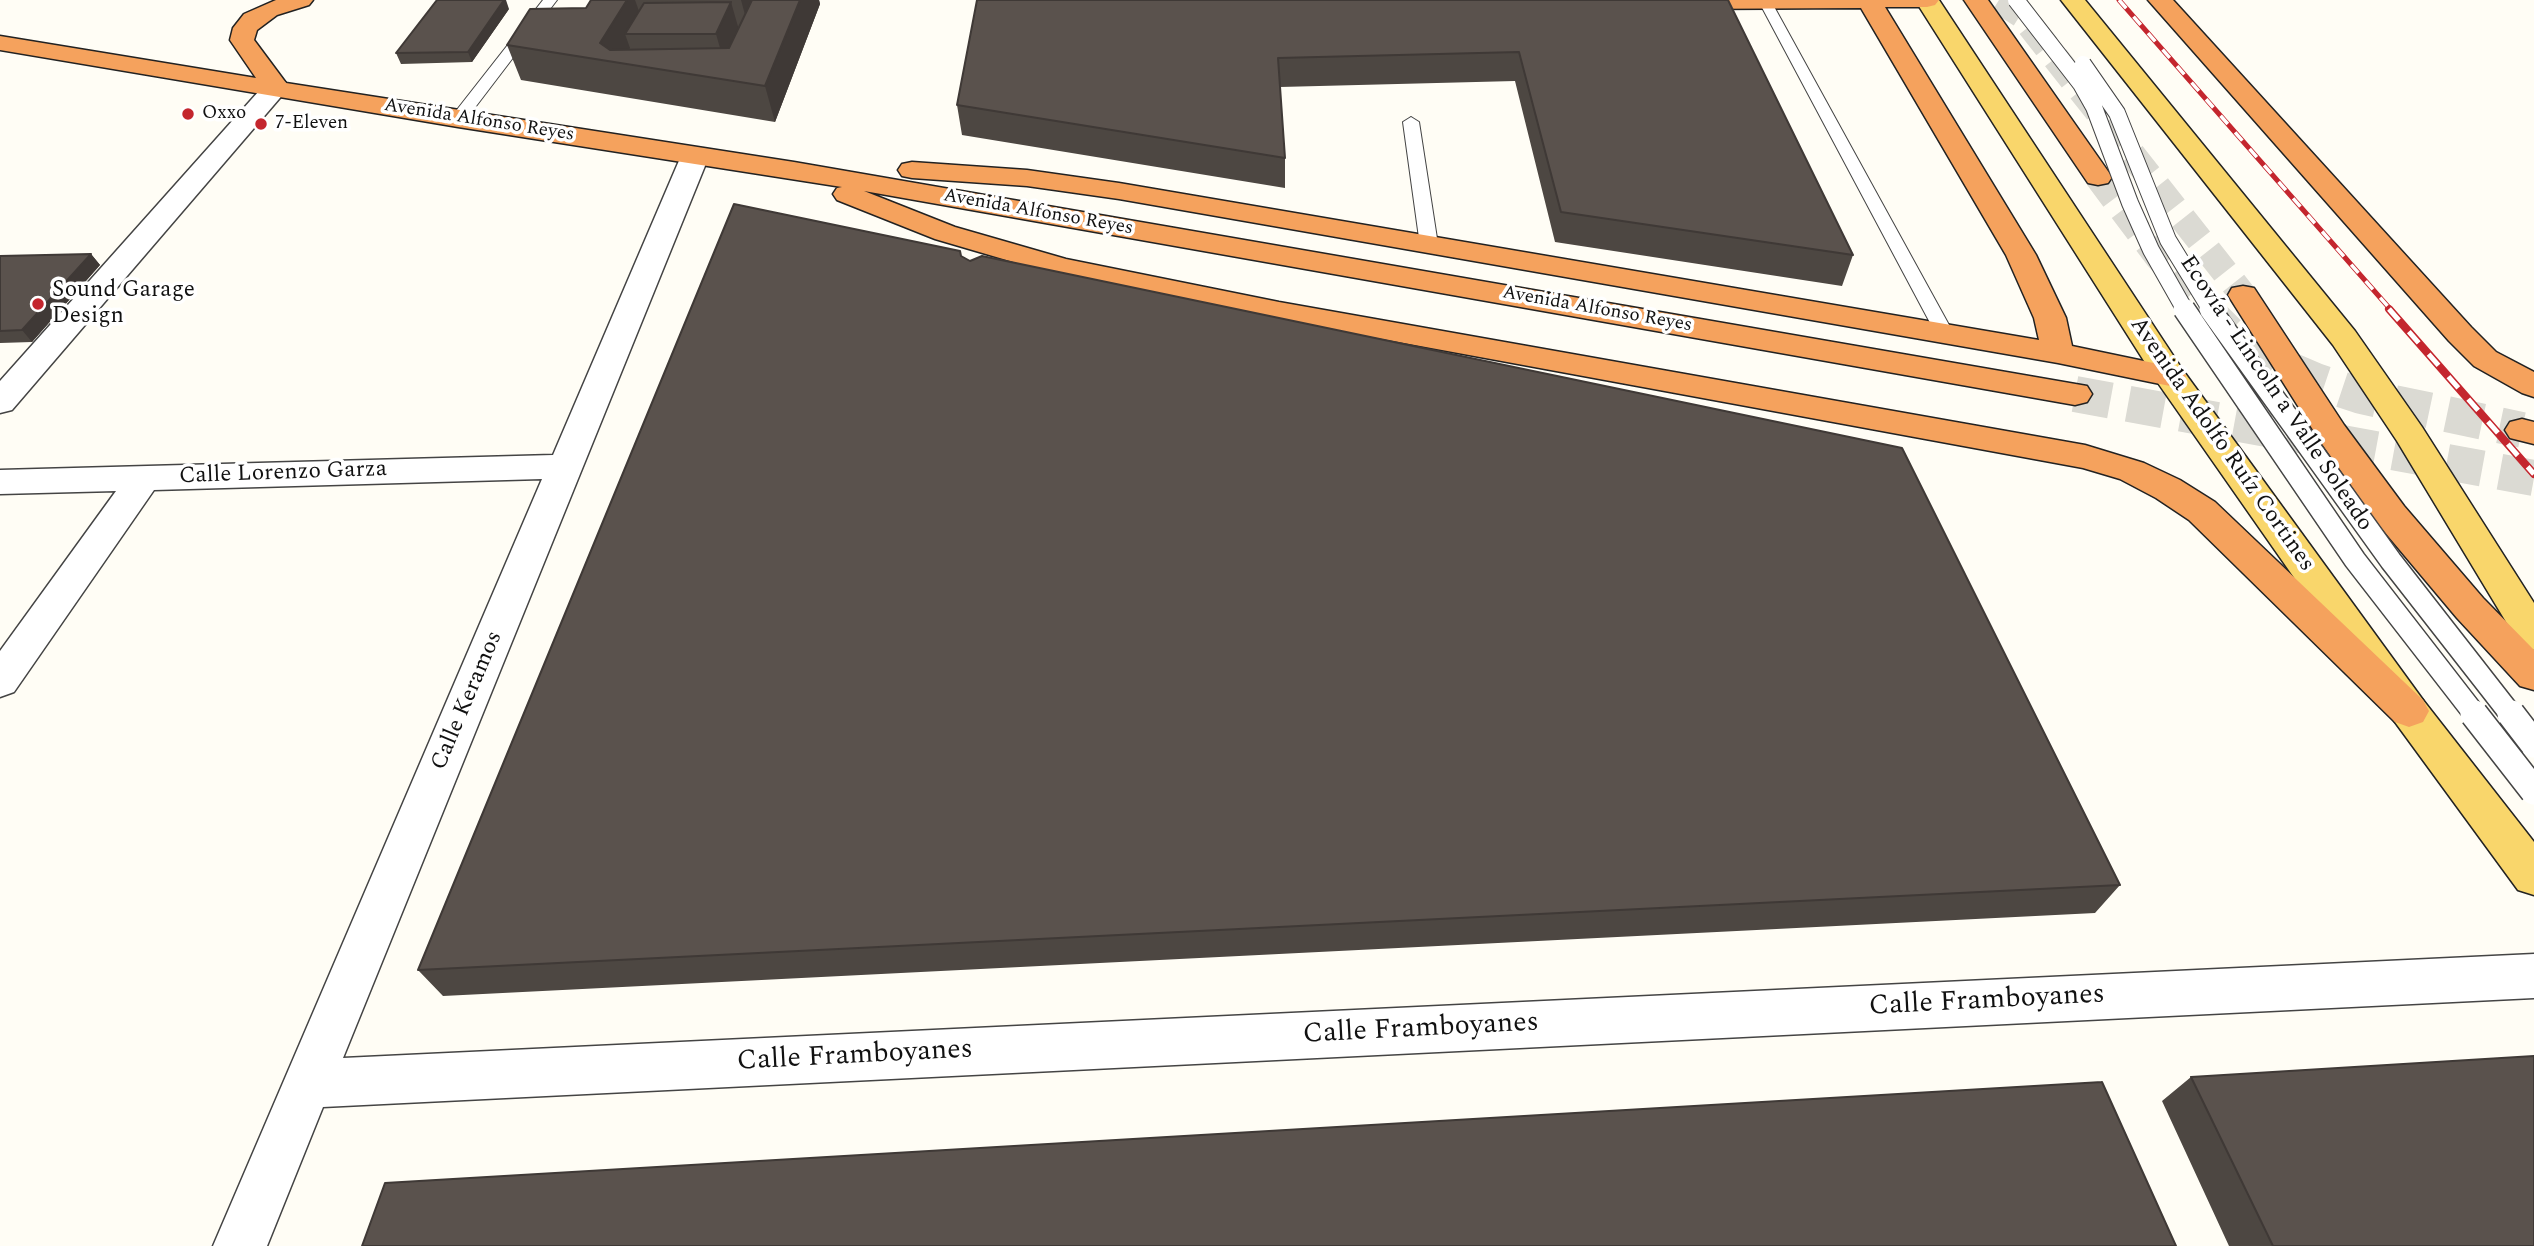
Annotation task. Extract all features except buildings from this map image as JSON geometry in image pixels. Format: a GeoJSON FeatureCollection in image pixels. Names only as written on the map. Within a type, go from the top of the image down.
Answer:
{"type":"FeatureCollection","features":[{"type":"Feature","properties":{"kind":"highway"},"geometry":{"type":"LineString","coordinates":[[276,87],[242,40],[245,28],[253,19],[269,10],[301,0]]}},
{"type":"Feature","properties":{"kind":"highway"},"geometry":{"type":"LineString","coordinates":[[1652,2],[1927,0]]}},
{"type":"Feature","properties":{"kind":"highway"},"geometry":{"type":"LineString","coordinates":[[1976,0],[2098,177]]}},
{"type":"Feature","properties":{"kind":"highway"},"geometry":{"type":"LineString","coordinates":[[2160,0],[2460,334],[2485,359],[2534,386]]}},
{"type":"Feature","properties":{"kind":"highway"},"geometry":{"type":"LineString","coordinates":[[1869,1],[2021,255],[2050,318],[2059,354]]}},
{"type":"Feature","properties":{"kind":"highway","name":"Avenida Alfonso Reyes"},"geometry":{"type":"LineString","coordinates":[[0,43],[458,119],[794,170],[2075,394]]}},
{"type":"Feature","properties":{"kind":"highway"},"geometry":{"type":"LineString","coordinates":[[794,170],[894,169],[1027,178],[1119,191],[2059,354],[2170,376]]}},
{"type":"Feature","properties":{"kind":"highway"},"geometry":{"type":"LineString","coordinates":[[794,170],[982,256],[1061,267],[1266,309],[2085,457],[2132,471],[2168,489],[2202,511],[2409,710]]}},
{"type":"Feature","properties":{"kind":"highway"},"geometry":{"type":"LineString","coordinates":[[2243,295],[2332,433],[2391,515],[2470,608],[2534,675]]}},
{"type":"Feature","properties":{"kind":"main road","name":"Avenida Adolfo Ruíz Cortines"},"geometry":{"type":"LineString","coordinates":[[1927,0],[2170,376],[2409,710],[2534,876]]}},
{"type":"Feature","properties":{"kind":"main road"},"geometry":{"type":"LineString","coordinates":[[2073,0],[2344,338],[2410,435],[2534,635]]}},
{"type":"Feature","properties":{"kind":"street"},"geometry":{"type":"LineString","coordinates":[[0,402],[276,87]]}},
{"type":"Feature","properties":{"kind":"street","name":"Calle Keramos"},"geometry":{"type":"LineString","coordinates":[[240,1246],[695,156]]}},
{"type":"Feature","properties":{"kind":"street","name":"Calle Lorenzo Garza"},"geometry":{"type":"LineString","coordinates":[[0,482],[565,467]]}},
{"type":"Feature","properties":{"kind":"street"},"geometry":{"type":"LineString","coordinates":[[0,681],[144,478]]}},
{"type":"Feature","properties":{"kind":"street","name":"Calle Framboyanes"},"geometry":{"type":"LineString","coordinates":[[308,1084],[2534,976]]}},
{"type":"Feature","properties":{"kind":"lane"},"geometry":{"type":"LineString","coordinates":[[458,119],[550,0]]}},
{"type":"Feature","properties":{"kind":"lane","name":"Ecovía - Lincoln a Valle Soleado"},"geometry":{"type":"LineString","coordinates":[[2016,0],[2081,84],[2094,107],[2130,203],[2183,307],[2356,560],[2534,791]]}},
{"type":"Feature","properties":{"kind":"lane"},"geometry":{"type":"LineString","coordinates":[[2033,0],[2099,85],[2117,113],[2168,240],[2204,300],[2391,561],[2534,744]]}},
{"type":"Feature","properties":{"kind":"lane"},"geometry":{"type":"LineString","coordinates":[[1764,1],[1945,334]]}},
{"type":"Feature","properties":{"kind":"lane"},"geometry":{"type":"LineString","coordinates":[[1411,122],[1429,245]]}},
{"type":"Feature","properties":{"kind":"tunnel"},"geometry":{"type":"LineString","coordinates":[[1999,0],[2021,14],[2243,295]]}},
{"type":"Feature","properties":{"kind":"tunnel"},"geometry":{"type":"LineString","coordinates":[[2098,177],[2158,257],[2206,310]]}},
{"type":"Feature","properties":{"kind":"tunnel"},"geometry":{"type":"LineString","coordinates":[[2204,309],[2228,333],[2250,349],[2278,365],[2316,381],[2361,396],[2522,430]]}},
{"type":"Feature","properties":{"kind":"tunnel"},"geometry":{"type":"LineString","coordinates":[[2075,394],[2534,478]]}},
{"type":"Feature","properties":{"kind":"railway"},"geometry":{"type":"LineString","coordinates":[[2119,0],[2391,310]]}},
{"type":"Feature","properties":{"kind":"railway"},"geometry":{"type":"LineString","coordinates":[[2389,309],[2534,474]]}},
{"type":"Feature","properties":{"kind":"place","name":"Oxxo"},"geometry":{"type":"Point","coordinates":[188,114]}},
{"type":"Feature","properties":{"kind":"place","name":"7-Eleven"},"geometry":{"type":"Point","coordinates":[261,124]}},
{"type":"Feature","properties":{"kind":"place","name":"Sound Garage Design"},"geometry":{"type":"Point","coordinates":[38,304]}}]}
